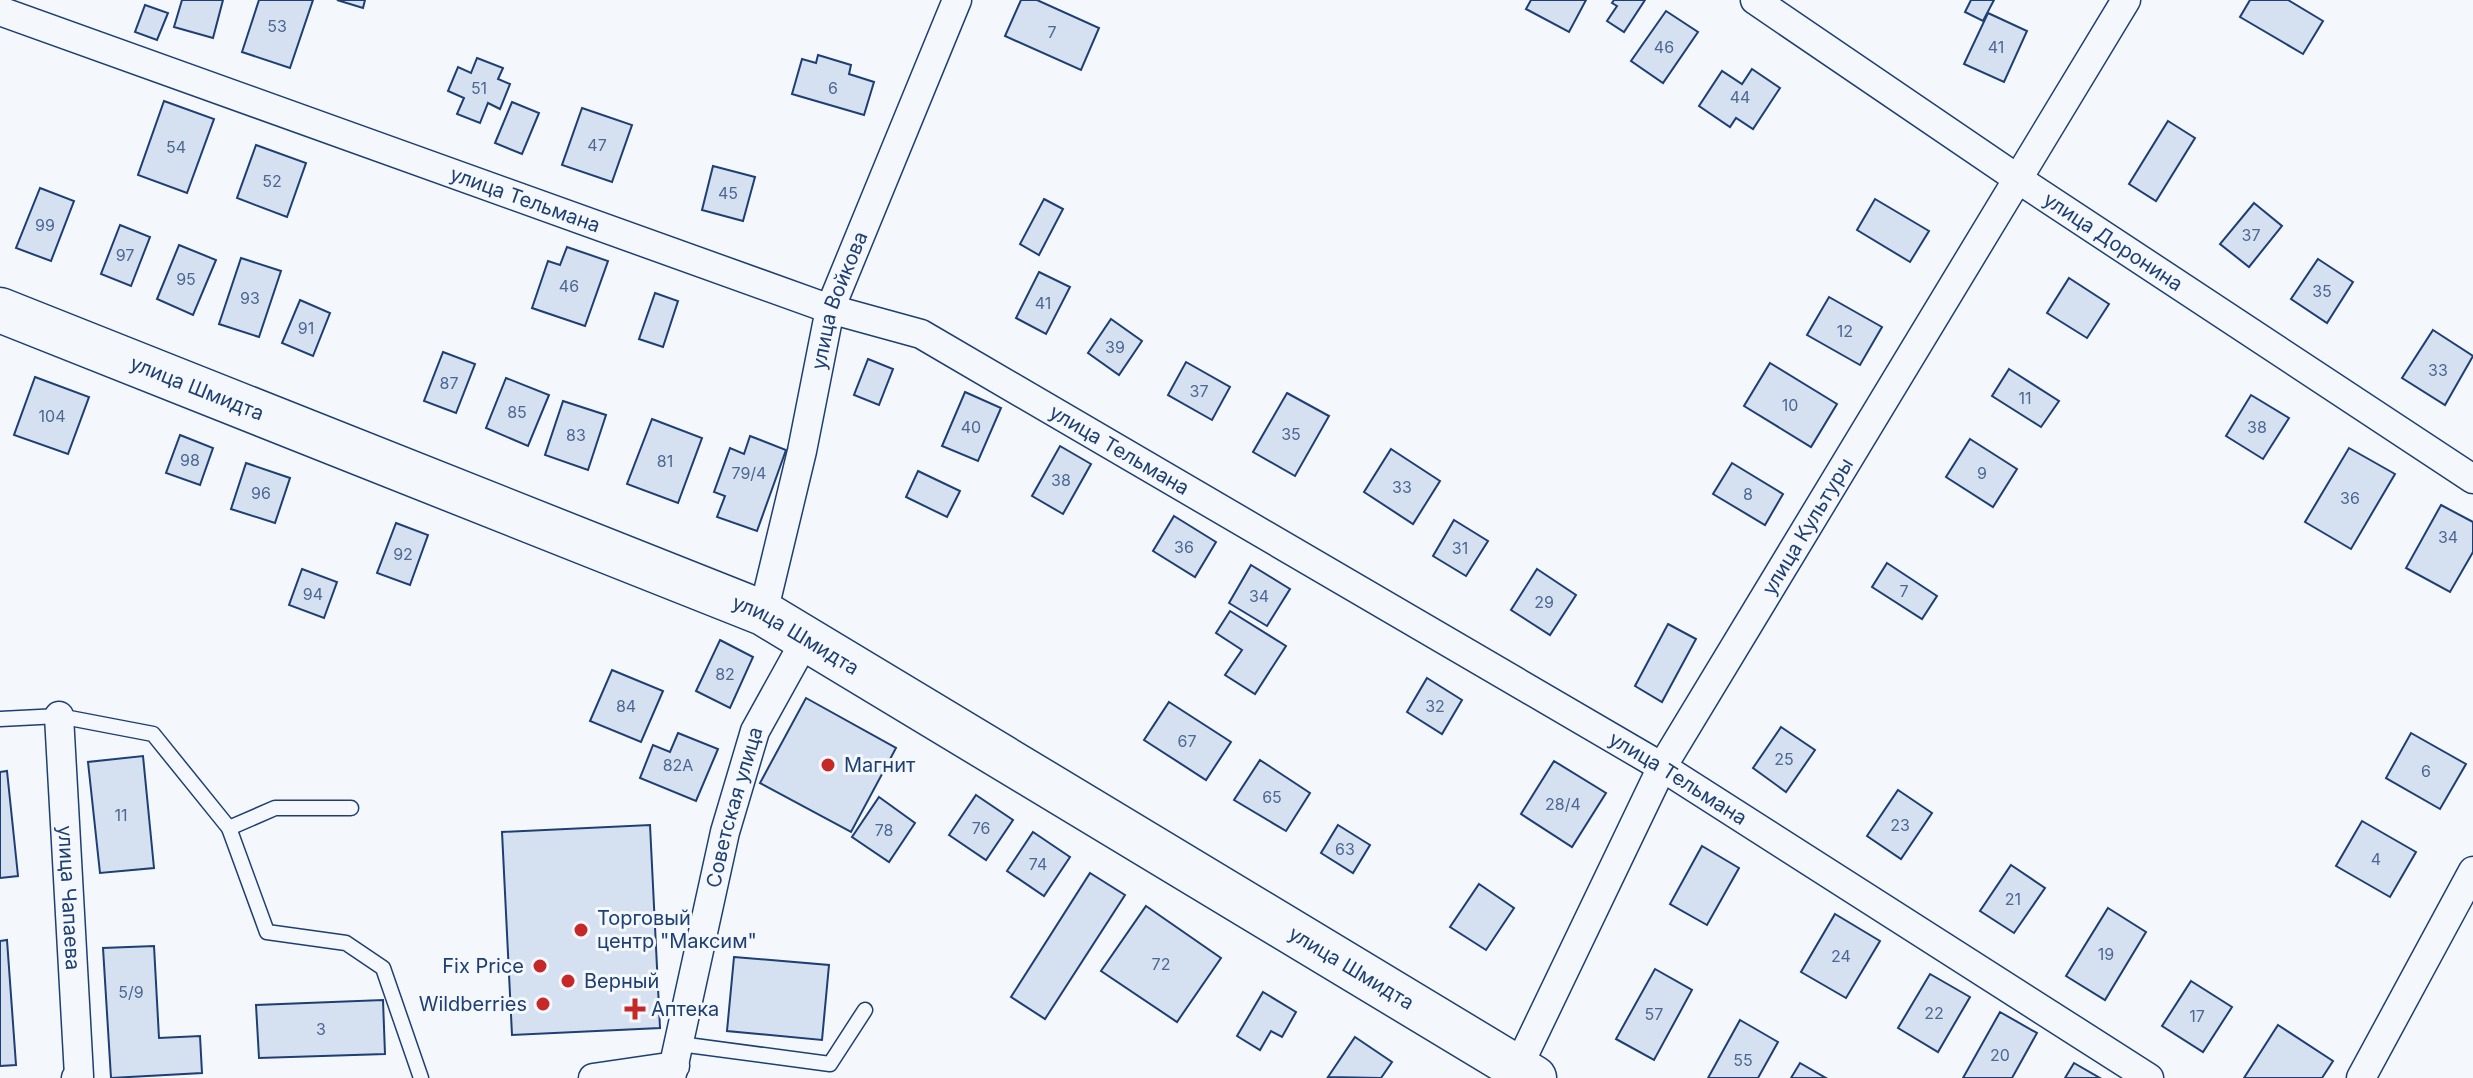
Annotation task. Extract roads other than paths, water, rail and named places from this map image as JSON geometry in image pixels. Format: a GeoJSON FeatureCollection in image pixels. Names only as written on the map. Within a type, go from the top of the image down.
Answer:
{"type":"FeatureCollection","features":[{"type":"Feature","properties":{"kind":"main road","name":"улица Шмидта"},"geometry":{"type":"LineString","coordinates":[[0,310],[763,613],[1526,1073]]}},
{"type":"Feature","properties":{"kind":"street","name":"улица Войкова"},"geometry":{"type":"LineString","coordinates":[[763,613],[802,451],[830,309],[957,0]]}},
{"type":"Feature","properties":{"kind":"street","name":"улица Доронина"},"geometry":{"type":"LineString","coordinates":[[1755,0],[2018,179],[2473,479]]}},
{"type":"Feature","properties":{"kind":"street","name":"улица Культуры"},"geometry":{"type":"LineString","coordinates":[[1526,1073],[1662,767],[2126,0]]}},
{"type":"Feature","properties":{"kind":"street","name":"улица Тельмана"},"geometry":{"type":"LineString","coordinates":[[0,11],[830,309],[921,334],[1662,767],[2149,1078]]}},
{"type":"Feature","properties":{"kind":"street","name":"Советская улица"},"geometry":{"type":"LineString","coordinates":[[675,1063],[725,832],[755,731],[806,639]]}},
{"type":"Feature","properties":{"kind":"street","name":"улица Чапаева"},"geometry":{"type":"LineString","coordinates":[[59,716],[79,1076],[76,1078]]}},
{"type":"Feature","properties":{"kind":"street"},"geometry":{"type":"LineString","coordinates":[[2361,1078],[2473,871]]}},
{"type":"Feature","properties":{"kind":"street"},"geometry":{"type":"LineString","coordinates":[[593,1078],[675,1063]]}},
{"type":"Feature","properties":{"kind":"lane"},"geometry":{"type":"LineString","coordinates":[[0,719],[59,716],[153,734],[229,828],[267,932],[346,943],[383,968],[421,1078]]}},
{"type":"Feature","properties":{"kind":"lane"},"geometry":{"type":"LineString","coordinates":[[229,828],[275,808],[351,808]]}},
{"type":"Feature","properties":{"kind":"lane"},"geometry":{"type":"LineString","coordinates":[[675,1063],[830,1064],[865,1010]]}},
{"type":"Feature","properties":{"kind":"place","name":"Магнит"},"geometry":{"type":"Point","coordinates":[828,765]}},
{"type":"Feature","properties":{"kind":"place","name":"Торговый центр \"Максим\""},"geometry":{"type":"Point","coordinates":[581,930]}},
{"type":"Feature","properties":{"kind":"place","name":"Fix Price"},"geometry":{"type":"Point","coordinates":[540,966]}},
{"type":"Feature","properties":{"kind":"place","name":"Верный"},"geometry":{"type":"Point","coordinates":[568,981]}},
{"type":"Feature","properties":{"kind":"place","name":"Wildberries"},"geometry":{"type":"Point","coordinates":[543,1004]}},
{"type":"Feature","properties":{"kind":"place","name":"Аптека"},"geometry":{"type":"Point","coordinates":[635,1009]}}]}
